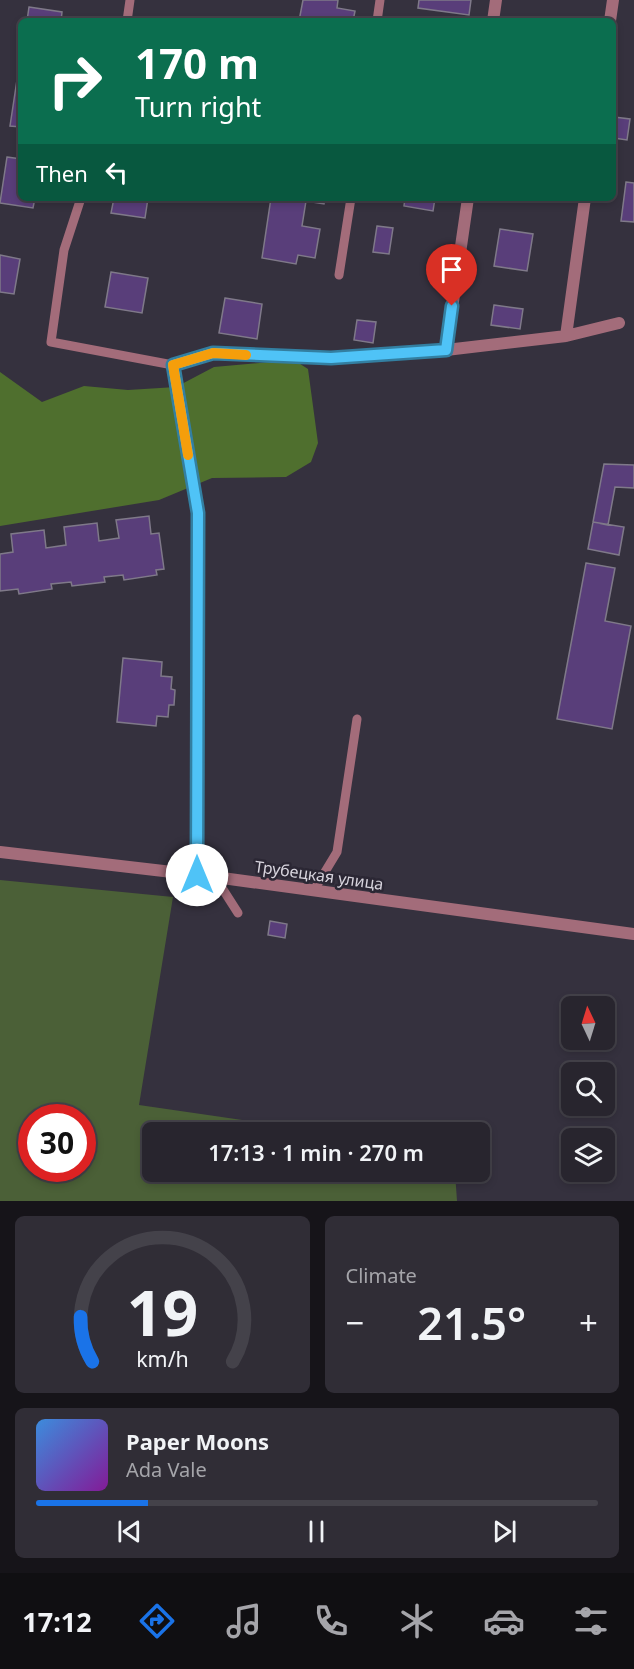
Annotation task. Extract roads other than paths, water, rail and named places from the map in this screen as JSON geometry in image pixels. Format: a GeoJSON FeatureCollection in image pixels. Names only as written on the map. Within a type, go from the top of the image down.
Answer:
{"type":"FeatureCollection","features":[{"type":"Feature","properties":{"kind":"street"},"geometry":{"type":"LineString","coordinates":[[493,18],[496,0]]}},
{"type":"Feature","properties":{"kind":"street"},"geometry":{"type":"LineString","coordinates":[[610,18],[613,0]]}},
{"type":"Feature","properties":{"kind":"street"},"geometry":{"type":"LineString","coordinates":[[446,350],[468,201]]}},
{"type":"Feature","properties":{"kind":"street"},"geometry":{"type":"LineString","coordinates":[[566,336],[585,201]]}},
{"type":"Feature","properties":{"kind":"street"},"geometry":{"type":"LineString","coordinates":[[197,875],[198,513],[173,365],[213,353],[331,358],[446,350],[566,336],[619,323]]}},
{"type":"Feature","properties":{"kind":"street","name":"Трубецкая улица"},"geometry":{"type":"LineString","coordinates":[[0,852],[216,877],[634,934]]}},
{"type":"Feature","properties":{"kind":"lane"},"geometry":{"type":"LineString","coordinates":[[127,18],[130,0]]}},
{"type":"Feature","properties":{"kind":"lane"},"geometry":{"type":"LineString","coordinates":[[377,18],[380,0]]}},
{"type":"Feature","properties":{"kind":"lane"},"geometry":{"type":"LineString","coordinates":[[80,201],[64,250],[51,342],[173,365]]}},
{"type":"Feature","properties":{"kind":"lane"},"geometry":{"type":"LineString","coordinates":[[339,275],[351,201]]}},
{"type":"Feature","properties":{"kind":"lane"},"geometry":{"type":"LineString","coordinates":[[314,890],[337,852],[357,719]]}},
{"type":"Feature","properties":{"kind":"lane"},"geometry":{"type":"LineString","coordinates":[[216,877],[238,914]]}}]}
